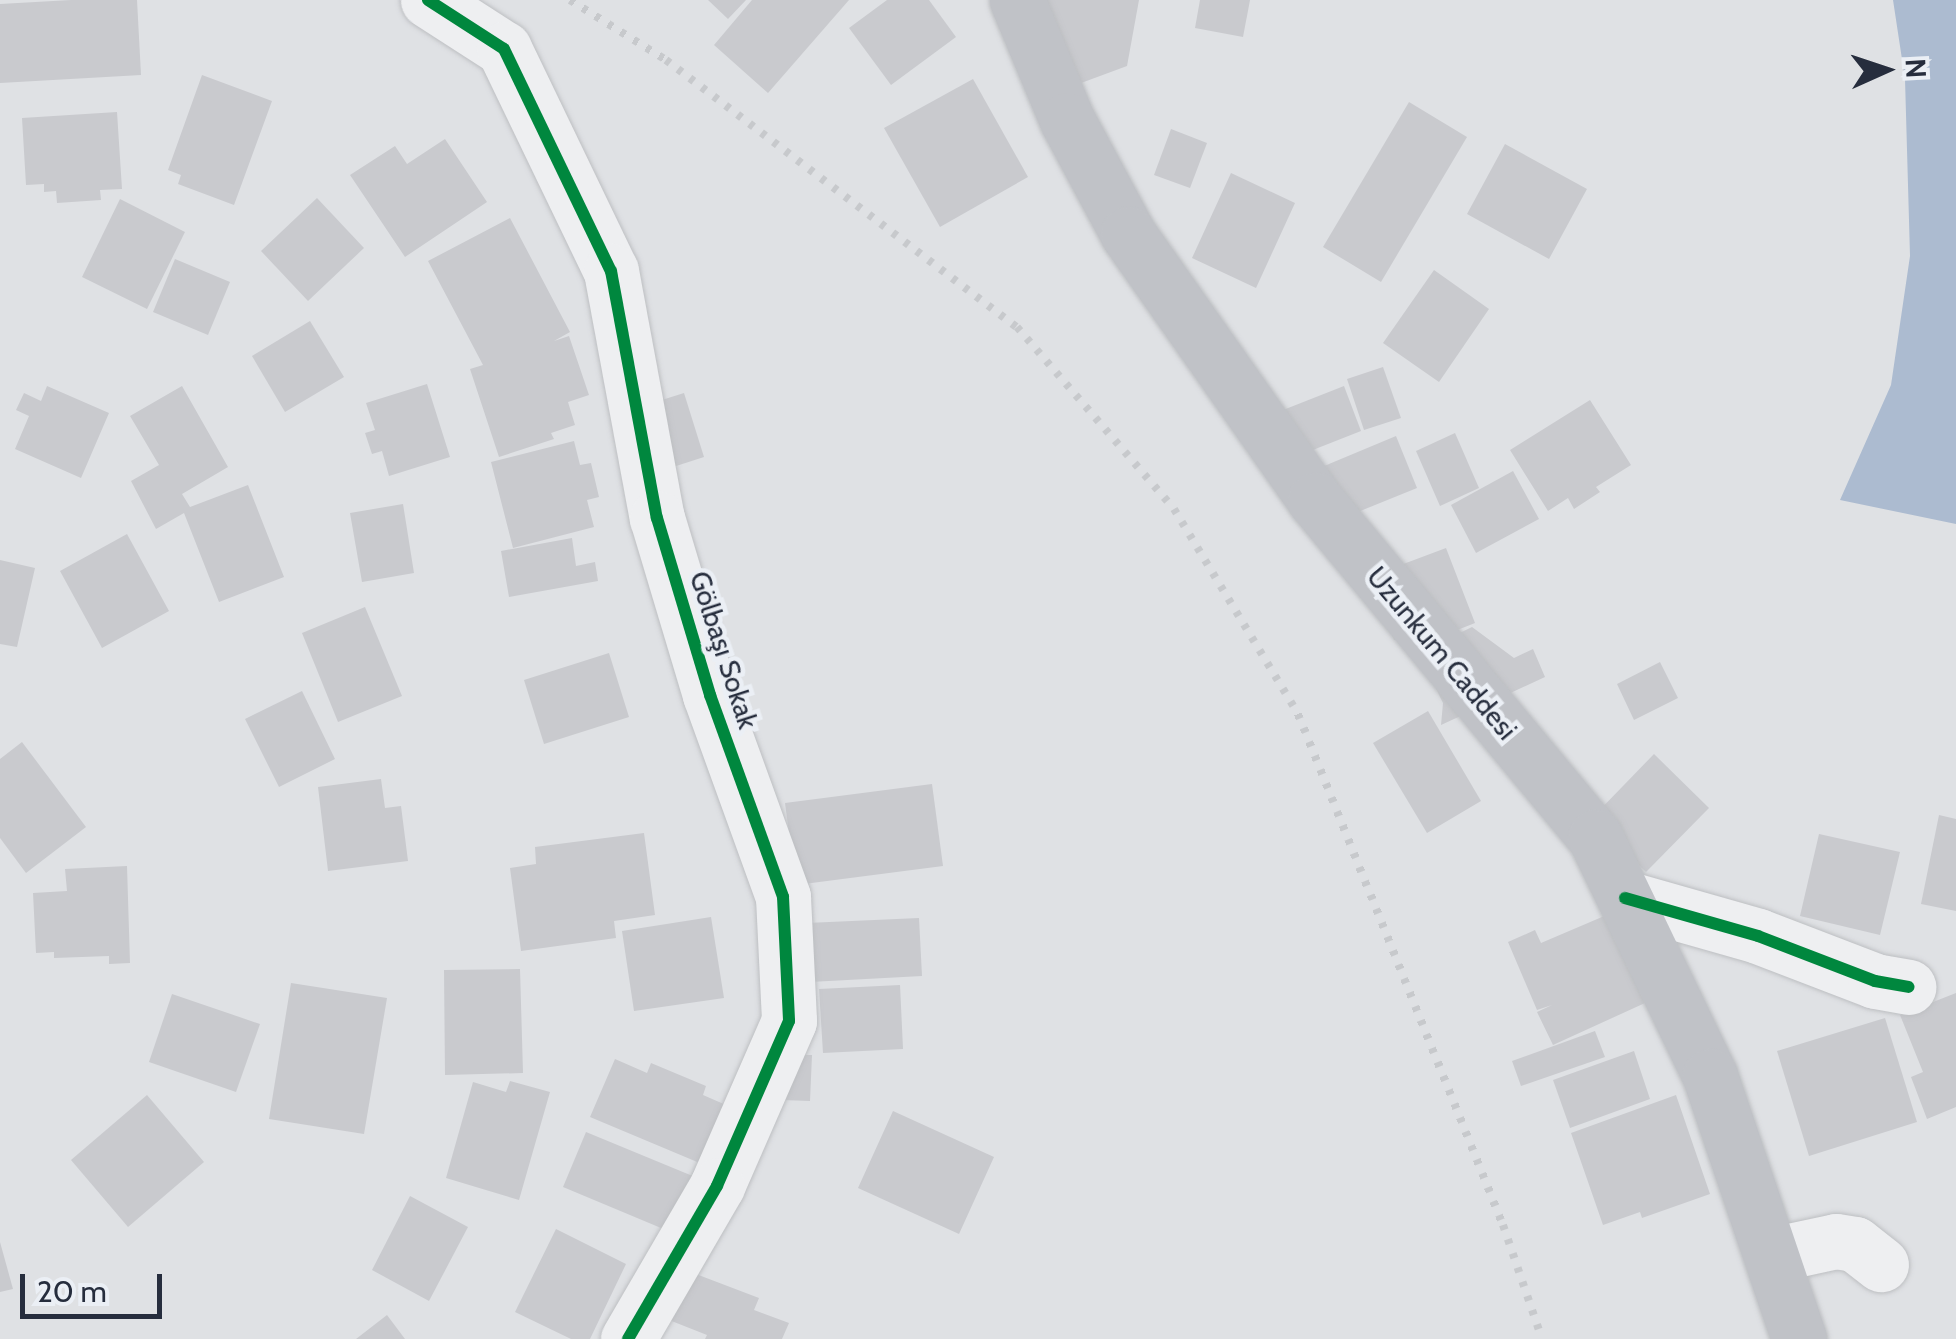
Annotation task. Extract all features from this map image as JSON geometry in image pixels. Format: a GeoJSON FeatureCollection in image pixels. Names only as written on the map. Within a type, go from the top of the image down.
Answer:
{"type":"FeatureCollection","features":[{"type":"Feature","properties":{"kind":"main road","name":"Uzunkum Caddesi"},"geometry":{"type":"LineString","coordinates":[[1017,0],[1067,120],[1128,234],[1315,500],[1596,837],[1710,1076],[1800,1339]]}},
{"type":"Feature","properties":{"kind":"street","name":"Gölbaşı Sokak"},"geometry":{"type":"LineString","coordinates":[[428,0],[504,49],[610,271],[657,518],[710,695],[783,897],[789,1021],[717,1186],[628,1339]]}},
{"type":"Feature","properties":{"kind":"street"},"geometry":{"type":"LineString","coordinates":[[1625,898],[1758,936],[1875,981],[1908,987]]}},
{"type":"Feature","properties":{"kind":"street"},"geometry":{"type":"LineString","coordinates":[[1771,1255],[1836,1241],[1855,1244],[1881,1264]]}},
{"type":"Feature","properties":{"kind":"water"},"geometry":{"type":"Polygon","coordinates":[[[1893,0],[1956,0],[1956,524],[1840,500],[1891,385],[1910,256],[1905,79],[1893,0]]]}},
{"type":"Feature","properties":{"kind":"building"},"geometry":{"type":"Polygon","coordinates":[[[137,0],[141,75],[0,83],[0,4],[137,0]]]}},
{"type":"Feature","properties":{"kind":"building"},"geometry":{"type":"Polygon","coordinates":[[[708,0],[746,0],[728,19],[708,0]]]}},
{"type":"Feature","properties":{"kind":"building"},"geometry":{"type":"Polygon","coordinates":[[[752,0],[849,0],[768,93],[714,45],[752,0]]]}},
{"type":"Feature","properties":{"kind":"building"},"geometry":{"type":"Polygon","coordinates":[[[887,0],[929,0],[956,37],[891,85],[849,28],[887,0]]]}},
{"type":"Feature","properties":{"kind":"building"},"geometry":{"type":"Polygon","coordinates":[[[1041,0],[1139,0],[1127,66],[1073,86],[1041,0]]]}},
{"type":"Feature","properties":{"kind":"building"},"geometry":{"type":"Polygon","coordinates":[[[1200,0],[1250,0],[1243,37],[1195,28],[1200,0]]]}},
{"type":"Feature","properties":{"kind":"building"},"geometry":{"type":"Polygon","coordinates":[[[202,75],[272,101],[234,205],[178,184],[181,175],[168,170],[202,75]]]}},
{"type":"Feature","properties":{"kind":"building"},"geometry":{"type":"Polygon","coordinates":[[[973,79],[1028,177],[940,227],[884,128],[973,79]]]}},
{"type":"Feature","properties":{"kind":"building"},"geometry":{"type":"Polygon","coordinates":[[[1409,102],[1467,137],[1381,282],[1323,247],[1409,102]]]}},
{"type":"Feature","properties":{"kind":"building"},"geometry":{"type":"Polygon","coordinates":[[[117,112],[122,189],[100,190],[101,200],[57,203],[56,191],[44,192],[44,184],[26,185],[22,118],[117,112]]]}},
{"type":"Feature","properties":{"kind":"building"},"geometry":{"type":"Polygon","coordinates":[[[1171,129],[1207,143],[1190,188],[1154,175],[1171,129]]]}},
{"type":"Feature","properties":{"kind":"building"},"geometry":{"type":"Polygon","coordinates":[[[445,139],[487,202],[405,257],[350,175],[395,146],[407,164],[445,139]]]}},
{"type":"Feature","properties":{"kind":"building"},"geometry":{"type":"Polygon","coordinates":[[[1505,144],[1587,189],[1549,259],[1467,214],[1505,144]]]}},
{"type":"Feature","properties":{"kind":"building"},"geometry":{"type":"Polygon","coordinates":[[[1231,173],[1295,203],[1256,288],[1192,258],[1231,173]]]}},
{"type":"Feature","properties":{"kind":"building"},"geometry":{"type":"Polygon","coordinates":[[[317,198],[364,248],[308,301],[261,251],[317,198]]]}},
{"type":"Feature","properties":{"kind":"building"},"geometry":{"type":"Polygon","coordinates":[[[120,199],[185,232],[147,309],[82,277],[120,199]]]}},
{"type":"Feature","properties":{"kind":"building"},"geometry":{"type":"Polygon","coordinates":[[[510,218],[570,332],[554,341],[569,336],[589,395],[568,402],[575,425],[551,433],[554,439],[499,457],[470,369],[483,365],[428,261],[510,218]]]}},
{"type":"Feature","properties":{"kind":"building"},"geometry":{"type":"Polygon","coordinates":[[[175,259],[230,282],[208,335],[153,312],[175,259]]]}},
{"type":"Feature","properties":{"kind":"building"},"geometry":{"type":"Polygon","coordinates":[[[1434,270],[1489,309],[1439,382],[1383,343],[1434,270]]]}},
{"type":"Feature","properties":{"kind":"building"},"geometry":{"type":"Polygon","coordinates":[[[310,321],[344,377],[285,412],[252,356],[310,321]]]}},
{"type":"Feature","properties":{"kind":"building"},"geometry":{"type":"Polygon","coordinates":[[[1383,367],[1401,418],[1364,430],[1347,379],[1383,367]]]}},
{"type":"Feature","properties":{"kind":"building"},"geometry":{"type":"Polygon","coordinates":[[[427,384],[450,457],[389,476],[382,451],[372,454],[365,433],[375,430],[366,403],[427,384]]]}},
{"type":"Feature","properties":{"kind":"building"},"geometry":{"type":"Polygon","coordinates":[[[47,386],[109,413],[81,478],[15,449],[29,416],[16,410],[24,393],[41,401],[47,386]]]}},
{"type":"Feature","properties":{"kind":"building"},"geometry":{"type":"Polygon","coordinates":[[[182,386],[228,467],[182,494],[190,507],[248,485],[284,577],[219,602],[184,513],[156,529],[131,481],[159,465],[130,416],[182,386]]]}},
{"type":"Feature","properties":{"kind":"building"},"geometry":{"type":"Polygon","coordinates":[[[1344,386],[1361,431],[1295,457],[1278,412],[1344,386]]]}},
{"type":"Feature","properties":{"kind":"building"},"geometry":{"type":"Polygon","coordinates":[[[684,393],[704,457],[639,478],[627,411],[684,393]]]}},
{"type":"Feature","properties":{"kind":"building"},"geometry":{"type":"Polygon","coordinates":[[[1590,400],[1631,465],[1596,487],[1600,492],[1574,509],[1568,498],[1548,511],[1510,450],[1590,400]]]}},
{"type":"Feature","properties":{"kind":"building"},"geometry":{"type":"Polygon","coordinates":[[[1455,433],[1479,488],[1440,506],[1416,451],[1455,433]]]}},
{"type":"Feature","properties":{"kind":"building"},"geometry":{"type":"Polygon","coordinates":[[[1396,436],[1417,488],[1338,520],[1317,469],[1396,436]]]}},
{"type":"Feature","properties":{"kind":"building"},"geometry":{"type":"Polygon","coordinates":[[[574,441],[580,465],[591,463],[599,497],[587,500],[594,527],[513,548],[491,462],[574,441]]]}},
{"type":"Feature","properties":{"kind":"building"},"geometry":{"type":"Polygon","coordinates":[[[1513,471],[1539,519],[1476,553],[1451,505],[1513,471]]]}},
{"type":"Feature","properties":{"kind":"building"},"geometry":{"type":"Polygon","coordinates":[[[403,504],[414,573],[362,582],[350,513],[403,504]]]}},
{"type":"Feature","properties":{"kind":"building"},"geometry":{"type":"Polygon","coordinates":[[[127,534],[169,611],[102,648],[60,571],[127,534]]]}},
{"type":"Feature","properties":{"kind":"building"},"geometry":{"type":"Polygon","coordinates":[[[572,538],[576,566],[595,562],[598,581],[509,597],[501,551],[572,538]]]}},
{"type":"Feature","properties":{"kind":"building"},"geometry":{"type":"Polygon","coordinates":[[[1446,548],[1475,623],[1422,644],[1418,631],[1394,640],[1379,599],[1382,572],[1446,548]]]}},
{"type":"Feature","properties":{"kind":"building"},"geometry":{"type":"Polygon","coordinates":[[[0,560],[35,568],[17,647],[0,644],[0,560]]]}},
{"type":"Feature","properties":{"kind":"building"},"geometry":{"type":"Polygon","coordinates":[[[365,607],[402,696],[338,722],[302,633],[365,607]]]}},
{"type":"Feature","properties":{"kind":"building"},"geometry":{"type":"Polygon","coordinates":[[[1472,627],[1514,658],[1533,649],[1545,677],[1441,725],[1443,703],[1419,653],[1472,627]]]}},
{"type":"Feature","properties":{"kind":"building"},"geometry":{"type":"Polygon","coordinates":[[[609,653],[629,717],[544,744],[524,680],[609,653]]]}},
{"type":"Feature","properties":{"kind":"building"},"geometry":{"type":"Polygon","coordinates":[[[1660,662],[1678,698],[1634,720],[1617,684],[1660,662]]]}},
{"type":"Feature","properties":{"kind":"building"},"geometry":{"type":"Polygon","coordinates":[[[302,691],[335,759],[279,787],[245,719],[302,691]]]}},
{"type":"Feature","properties":{"kind":"building"},"geometry":{"type":"Polygon","coordinates":[[[1428,711],[1481,801],[1427,833],[1373,743],[1428,711]]]}},
{"type":"Feature","properties":{"kind":"building"},"geometry":{"type":"Polygon","coordinates":[[[22,742],[86,827],[26,873],[0,838],[0,759],[22,742]]]}},
{"type":"Feature","properties":{"kind":"building"},"geometry":{"type":"Polygon","coordinates":[[[1654,754],[1709,808],[1646,872],[1591,819],[1654,754]]]}},
{"type":"Feature","properties":{"kind":"building"},"geometry":{"type":"Polygon","coordinates":[[[381,779],[385,808],[401,806],[408,861],[328,871],[318,787],[381,779]]]}},
{"type":"Feature","properties":{"kind":"building"},"geometry":{"type":"Polygon","coordinates":[[[932,784],[943,866],[796,885],[785,803],[932,784]]]}},
{"type":"Feature","properties":{"kind":"building"},"geometry":{"type":"Polygon","coordinates":[[[1939,815],[1956,819],[1956,911],[1921,904],[1939,815]]]}},
{"type":"Feature","properties":{"kind":"building"},"geometry":{"type":"Polygon","coordinates":[[[644,833],[655,915],[614,921],[616,938],[521,951],[510,868],[536,864],[535,847],[644,833]]]}},
{"type":"Feature","properties":{"kind":"building"},"geometry":{"type":"Polygon","coordinates":[[[1819,834],[1900,852],[1880,935],[1800,916],[1819,834]]]}},
{"type":"Feature","properties":{"kind":"building"},"geometry":{"type":"Polygon","coordinates":[[[127,866],[130,963],[109,964],[109,956],[54,958],[54,952],[36,953],[33,893],[67,891],[65,869],[127,866]]]}},
{"type":"Feature","properties":{"kind":"building"},"geometry":{"type":"Polygon","coordinates":[[[1609,914],[1645,1003],[1553,1045],[1537,1012],[1552,1005],[1537,1010],[1508,942],[1535,930],[1541,943],[1609,914]]]}},
{"type":"Feature","properties":{"kind":"building"},"geometry":{"type":"Polygon","coordinates":[[[711,917],[724,998],[634,1011],[622,931],[711,917]]]}},
{"type":"Feature","properties":{"kind":"building"},"geometry":{"type":"Polygon","coordinates":[[[919,918],[922,976],[810,982],[807,923],[919,918]]]}},
{"type":"Feature","properties":{"kind":"building"},"geometry":{"type":"Polygon","coordinates":[[[520,969],[523,1073],[445,1075],[444,970],[520,969]]]}},
{"type":"Feature","properties":{"kind":"building"},"geometry":{"type":"Polygon","coordinates":[[[291,983],[387,998],[364,1134],[269,1119],[291,983]]]}},
{"type":"Feature","properties":{"kind":"building"},"geometry":{"type":"Polygon","coordinates":[[[900,985],[903,1049],[823,1053],[819,989],[900,985]]]}},
{"type":"Feature","properties":{"kind":"building"},"geometry":{"type":"Polygon","coordinates":[[[1956,993],[1956,1107],[1927,1119],[1911,1077],[1923,1072],[1900,1015],[1956,993]]]}},
{"type":"Feature","properties":{"kind":"building"},"geometry":{"type":"Polygon","coordinates":[[[172,994],[260,1024],[236,1092],[149,1062],[172,994]]]}},
{"type":"Feature","properties":{"kind":"building"},"geometry":{"type":"Polygon","coordinates":[[[1885,1018],[1917,1122],[1809,1156],[1777,1051],[1885,1018]]]}},
{"type":"Feature","properties":{"kind":"building"},"geometry":{"type":"Polygon","coordinates":[[[1595,1031],[1605,1057],[1521,1086],[1512,1061],[1595,1031]]]}},
{"type":"Feature","properties":{"kind":"building"},"geometry":{"type":"Polygon","coordinates":[[[1634,1051],[1650,1099],[1570,1128],[1553,1080],[1634,1051]]]}},
{"type":"Feature","properties":{"kind":"building"},"geometry":{"type":"Polygon","coordinates":[[[795,1055],[812,1055],[810,1101],[782,1100],[795,1055]]]}},
{"type":"Feature","properties":{"kind":"building"},"geometry":{"type":"Polygon","coordinates":[[[615,1059],[647,1073],[651,1063],[706,1086],[703,1095],[726,1105],[702,1164],[590,1117],[615,1059]]]}},
{"type":"Feature","properties":{"kind":"building"},"geometry":{"type":"Polygon","coordinates":[[[510,1081],[550,1092],[519,1200],[446,1178],[473,1082],[506,1092],[510,1081]]]}},
{"type":"Feature","properties":{"kind":"building"},"geometry":{"type":"Polygon","coordinates":[[[147,1095],[204,1162],[128,1227],[71,1160],[147,1095]]]}},
{"type":"Feature","properties":{"kind":"building"},"geometry":{"type":"Polygon","coordinates":[[[1676,1095],[1710,1194],[1642,1218],[1640,1212],[1603,1225],[1571,1133],[1676,1095]]]}},
{"type":"Feature","properties":{"kind":"building"},"geometry":{"type":"Polygon","coordinates":[[[893,1111],[994,1157],[959,1234],[858,1188],[893,1111]]]}},
{"type":"Feature","properties":{"kind":"building"},"geometry":{"type":"Polygon","coordinates":[[[586,1132],[695,1177],[673,1233],[563,1187],[586,1132]]]}},
{"type":"Feature","properties":{"kind":"building"},"geometry":{"type":"Polygon","coordinates":[[[410,1196],[468,1227],[429,1301],[372,1270],[410,1196]]]}},
{"type":"Feature","properties":{"kind":"building"},"geometry":{"type":"Polygon","coordinates":[[[556,1229],[626,1264],[590,1339],[571,1339],[515,1312],[556,1229]]]}},
{"type":"Feature","properties":{"kind":"building"},"geometry":{"type":"Polygon","coordinates":[[[0,1242],[13,1289],[0,1292],[0,1242]]]}},
{"type":"Feature","properties":{"kind":"building"},"geometry":{"type":"Polygon","coordinates":[[[688,1271],[759,1298],[754,1310],[789,1323],[782,1339],[705,1339],[707,1335],[669,1320],[688,1271]]]}},
{"type":"Feature","properties":{"kind":"building"},"geometry":{"type":"Polygon","coordinates":[[[387,1315],[405,1339],[356,1339],[387,1315]]]}},
{"type":"Feature","properties":{"kind":"railway"},"geometry":{"type":"LineString","coordinates":[[570,0],[666,60],[1017,327],[1174,509],[1298,714],[1503,1225],[1542,1339]]}},
{"type":"Feature","properties":{"kind":"cycle path"},"geometry":{"type":"LineString","coordinates":[[428,0],[504,49],[611,271],[657,518],[710,695],[783,897],[789,1021],[717,1186],[628,1339]]}},
{"type":"Feature","properties":{"kind":"cycle path"},"geometry":{"type":"LineString","coordinates":[[1625,898],[1758,936],[1875,981],[1908,987]]}}]}
